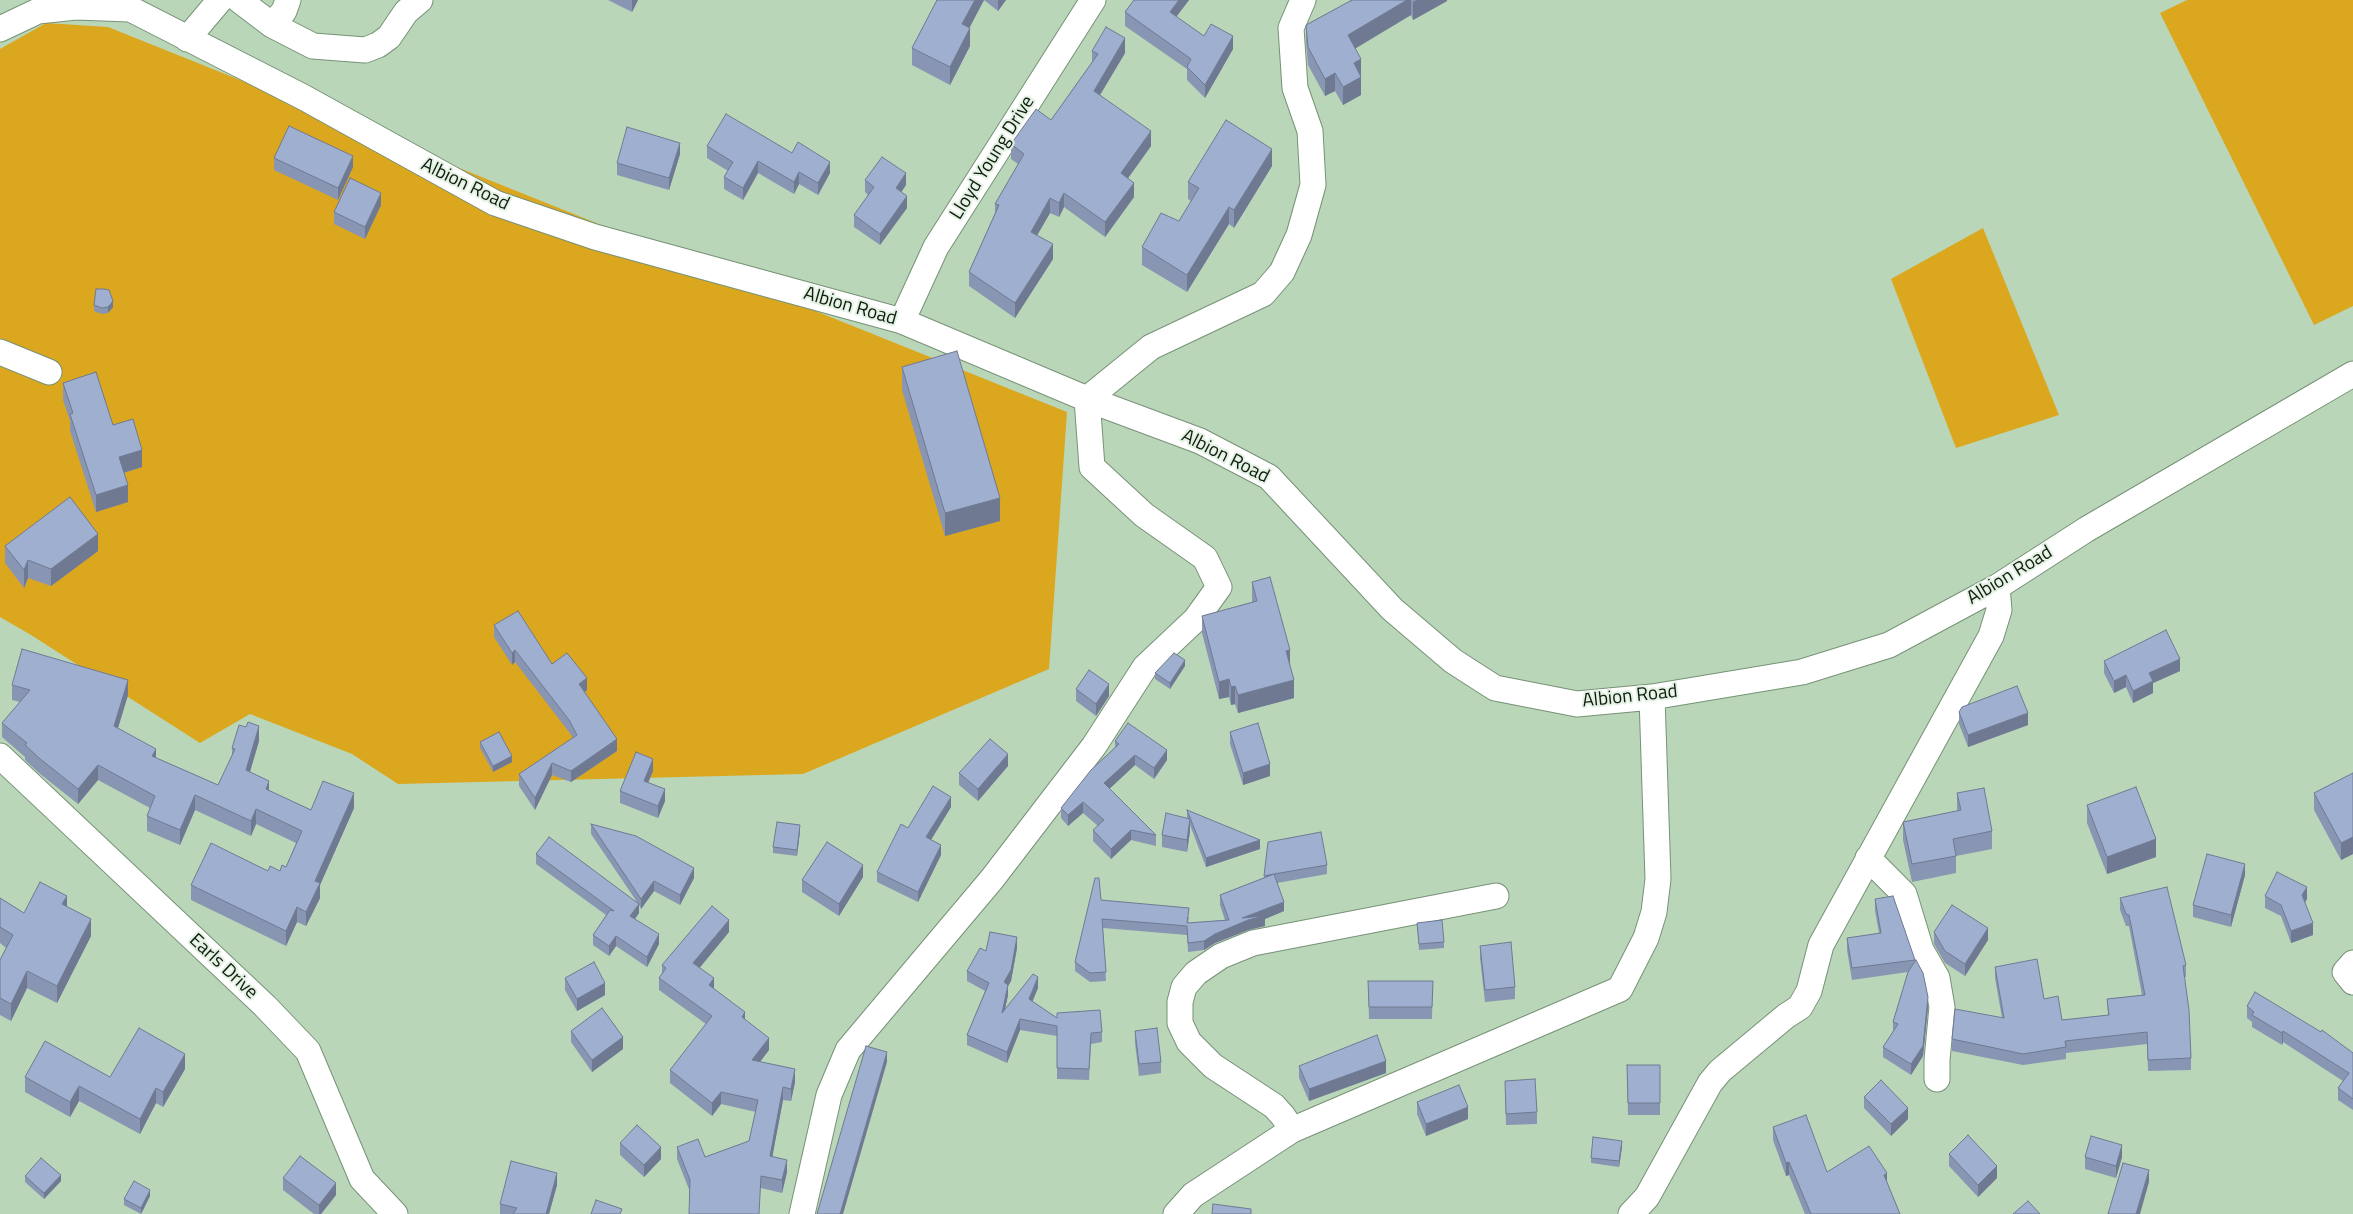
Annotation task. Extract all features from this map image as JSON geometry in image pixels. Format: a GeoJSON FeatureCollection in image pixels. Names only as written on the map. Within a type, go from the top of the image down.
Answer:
{"type":"FeatureCollection","features":[{"type":"Feature","properties":{"kind":"street"},"geometry":{"type":"LineString","coordinates":[[187,39],[220,0]]}},
{"type":"Feature","properties":{"kind":"street"},"geometry":{"type":"LineString","coordinates":[[239,0],[272,25],[313,46],[365,50],[378,45],[389,37],[406,4]]}},
{"type":"Feature","properties":{"kind":"street"},"geometry":{"type":"LineString","coordinates":[[272,25],[284,11],[288,0]]}},
{"type":"Feature","properties":{"kind":"street","name":"Lloyd Young Drive"},"geometry":{"type":"LineString","coordinates":[[902,321],[936,247],[1093,0]]}},
{"type":"Feature","properties":{"kind":"street"},"geometry":{"type":"LineString","coordinates":[[802,1214],[830,1095],[848,1050],[992,880],[1094,746],[1145,667],[1196,619],[1219,587],[1205,558],[1144,515],[1092,467],[1086,398],[1151,347],[1263,294],[1282,272],[1299,235],[1313,185],[1310,131],[1296,88],[1291,28],[1303,0]]}},
{"type":"Feature","properties":{"kind":"street"},"geometry":{"type":"LineString","coordinates":[[0,29],[38,11],[121,4]]}},
{"type":"Feature","properties":{"kind":"street","name":"Albion Road"},"geometry":{"type":"LineString","coordinates":[[121,4],[304,98],[495,203],[595,237],[902,321],[1086,398],[1200,441],[1269,476],[1392,609],[1453,660],[1495,688],[1577,704],[1652,697],[1802,672],[1889,645],[1997,587],[2087,529],[2353,374]]}},
{"type":"Feature","properties":{"kind":"street"},"geometry":{"type":"LineString","coordinates":[[0,352],[49,372]]}},
{"type":"Feature","properties":{"kind":"street"},"geometry":{"type":"LineString","coordinates":[[1631,1214],[1647,1197],[1710,1083],[1720,1071],[1786,1016],[1800,1007],[1809,991],[1821,945],[1991,636],[1999,610],[1997,587]]}},
{"type":"Feature","properties":{"kind":"street"},"geometry":{"type":"LineString","coordinates":[[1176,1214],[1193,1195],[1292,1130],[1620,989],[1646,938],[1654,912],[1658,879],[1652,697]]}},
{"type":"Feature","properties":{"kind":"street","name":"Earls Drive"},"geometry":{"type":"LineString","coordinates":[[0,756],[265,1006],[308,1051],[362,1180],[395,1214]]}},
{"type":"Feature","properties":{"kind":"street"},"geometry":{"type":"LineString","coordinates":[[1868,858],[1904,894],[1921,950],[1937,978],[1942,1007],[1936,1060],[1937,1079]]}},
{"type":"Feature","properties":{"kind":"street"},"geometry":{"type":"LineString","coordinates":[[1292,1130],[1274,1106],[1213,1066],[1190,1042],[1180,1022],[1180,1002],[1184,987],[1196,973],[1221,956],[1253,944],[1496,896]]}},
{"type":"Feature","properties":{"kind":"street"},"geometry":{"type":"LineString","coordinates":[[2353,963],[2345,972],[2353,982]]}},
{"type":"Feature","properties":{"kind":"shaded area"},"geometry":{"type":"Polygon","coordinates":[[[2187,0],[2353,0],[2353,306],[2314,325],[2160,13],[2187,0]]]}},
{"type":"Feature","properties":{"kind":"shaded area"},"geometry":{"type":"Polygon","coordinates":[[[46,23],[108,27],[1067,412],[1049,669],[803,774],[398,784],[352,754],[250,714],[200,743],[0,617],[0,49],[46,23]]]}},
{"type":"Feature","properties":{"kind":"shaded area"},"geometry":{"type":"Polygon","coordinates":[[[1983,228],[2059,415],[1956,448],[1891,279],[1983,228]]]}},
{"type":"Feature","properties":{"kind":"building"},"geometry":{"type":"Polygon","coordinates":[[[937,0],[975,0],[962,24],[970,28],[950,67],[912,48],[937,0]]]}},
{"type":"Feature","properties":{"kind":"building"},"geometry":{"type":"Polygon","coordinates":[[[1134,0],[1179,0],[1170,12],[1204,36],[1211,24],[1233,36],[1205,85],[1187,67],[1191,59],[1125,12],[1134,0]]]}},
{"type":"Feature","properties":{"kind":"building"},"geometry":{"type":"Polygon","coordinates":[[[1352,0],[1407,0],[1348,35],[1361,59],[1354,63],[1361,77],[1343,87],[1335,73],[1325,79],[1308,47],[1306,25],[1352,0]]]}},
{"type":"Feature","properties":{"kind":"building"},"geometry":{"type":"Polygon","coordinates":[[[1106,27],[1125,38],[1094,91],[1151,131],[1121,173],[1134,183],[1105,222],[1064,193],[1059,203],[1050,198],[1031,232],[1053,244],[1015,303],[969,272],[999,205],[995,204],[1024,154],[1011,144],[1036,109],[1051,120],[1098,54],[1092,51],[1106,27]]]}},
{"type":"Feature","properties":{"kind":"building"},"geometry":{"type":"Polygon","coordinates":[[[726,114],[792,153],[798,142],[830,162],[818,183],[799,172],[794,182],[758,161],[743,188],[724,177],[733,162],[707,146],[726,114]]]}},
{"type":"Feature","properties":{"kind":"building"},"geometry":{"type":"Polygon","coordinates":[[[1226,120],[1272,149],[1234,210],[1229,207],[1187,275],[1142,247],[1161,213],[1179,221],[1199,188],[1188,182],[1226,120]]]}},
{"type":"Feature","properties":{"kind":"building"},"geometry":{"type":"Polygon","coordinates":[[[289,126],[353,156],[338,188],[274,158],[289,126]]]}},
{"type":"Feature","properties":{"kind":"building"},"geometry":{"type":"Polygon","coordinates":[[[627,127],[680,143],[669,178],[617,163],[627,127]]]}},
{"type":"Feature","properties":{"kind":"building"},"geometry":{"type":"Polygon","coordinates":[[[882,157],[906,173],[896,188],[907,196],[880,234],[854,215],[874,187],[865,180],[882,157]]]}},
{"type":"Feature","properties":{"kind":"building"},"geometry":{"type":"Polygon","coordinates":[[[350,178],[381,193],[365,227],[334,212],[350,178]]]}},
{"type":"Feature","properties":{"kind":"building"},"geometry":{"type":"Polygon","coordinates":[[[96,289],[109,290],[113,301],[108,307],[102,308],[94,305],[96,289]]]}},
{"type":"Feature","properties":{"kind":"building"},"geometry":{"type":"Polygon","coordinates":[[[957,351],[1000,498],[945,513],[902,367],[957,351]]]}},
{"type":"Feature","properties":{"kind":"building"},"geometry":{"type":"Polygon","coordinates":[[[96,372],[113,425],[133,419],[142,450],[119,457],[128,485],[96,495],[70,414],[73,413],[63,383],[96,372]]]}},
{"type":"Feature","properties":{"kind":"building"},"geometry":{"type":"Polygon","coordinates":[[[70,497],[98,534],[51,569],[28,560],[24,570],[5,546],[70,497]]]}},
{"type":"Feature","properties":{"kind":"building"},"geometry":{"type":"Polygon","coordinates":[[[1270,577],[1290,650],[1286,651],[1294,680],[1238,695],[1235,686],[1231,687],[1229,679],[1219,682],[1202,616],[1257,601],[1252,582],[1270,577]]]}},
{"type":"Feature","properties":{"kind":"building"},"geometry":{"type":"Polygon","coordinates":[[[518,611],[552,664],[567,653],[587,678],[579,684],[617,739],[571,771],[552,763],[535,798],[519,774],[577,735],[569,720],[515,650],[512,653],[494,625],[518,611]]]}},
{"type":"Feature","properties":{"kind":"building"},"geometry":{"type":"Polygon","coordinates":[[[2166,630],[2180,659],[2149,673],[2153,681],[2133,691],[2126,675],[2114,681],[2104,661],[2166,630]]]}},
{"type":"Feature","properties":{"kind":"building"},"geometry":{"type":"Polygon","coordinates":[[[22,649],[128,680],[114,726],[156,749],[152,756],[218,785],[235,749],[232,748],[239,725],[246,727],[248,722],[259,726],[246,770],[269,781],[266,789],[311,810],[323,781],[354,793],[315,881],[320,883],[306,912],[297,907],[286,931],[191,885],[211,843],[268,871],[270,866],[280,871],[282,865],[286,867],[302,831],[256,809],[251,821],[195,795],[180,830],[147,816],[155,796],[98,765],[78,789],[39,758],[25,745],[27,743],[2,723],[30,690],[12,685],[22,649]]]}},
{"type":"Feature","properties":{"kind":"building"},"geometry":{"type":"Polygon","coordinates":[[[1174,653],[1185,660],[1170,683],[1155,673],[1174,653]]]}},
{"type":"Feature","properties":{"kind":"building"},"geometry":{"type":"Polygon","coordinates":[[[1089,670],[1109,684],[1096,704],[1076,689],[1089,670]]]}},
{"type":"Feature","properties":{"kind":"building"},"geometry":{"type":"Polygon","coordinates":[[[2017,686],[2028,713],[1968,735],[1959,712],[1962,707],[2017,686]]]}},
{"type":"Feature","properties":{"kind":"building"},"geometry":{"type":"Polygon","coordinates":[[[1128,723],[1167,750],[1154,768],[1135,755],[1104,783],[1156,835],[1131,830],[1111,849],[1093,830],[1104,820],[1083,802],[1068,815],[1061,808],[1091,770],[1119,744],[1115,741],[1128,723]]]}},
{"type":"Feature","properties":{"kind":"building"},"geometry":{"type":"Polygon","coordinates":[[[1258,723],[1270,764],[1243,773],[1230,732],[1258,723]]]}},
{"type":"Feature","properties":{"kind":"building"},"geometry":{"type":"Polygon","coordinates":[[[499,732],[512,756],[493,766],[480,742],[499,732]]]}},
{"type":"Feature","properties":{"kind":"building"},"geometry":{"type":"Polygon","coordinates":[[[990,739],[1008,754],[978,789],[959,773],[990,739]]]}},
{"type":"Feature","properties":{"kind":"building"},"geometry":{"type":"Polygon","coordinates":[[[636,752],[653,759],[644,781],[665,789],[658,806],[620,791],[636,752]]]}},
{"type":"Feature","properties":{"kind":"building"},"geometry":{"type":"Polygon","coordinates":[[[2353,773],[2353,837],[2341,843],[2314,793],[2353,773]]]}},
{"type":"Feature","properties":{"kind":"building"},"geometry":{"type":"Polygon","coordinates":[[[933,786],[951,797],[926,837],[941,845],[918,892],[877,872],[901,824],[908,828],[933,786]]]}},
{"type":"Feature","properties":{"kind":"building"},"geometry":{"type":"Polygon","coordinates":[[[2136,787],[2156,839],[2107,857],[2087,805],[2136,787]]]}},
{"type":"Feature","properties":{"kind":"building"},"geometry":{"type":"Polygon","coordinates":[[[1984,788],[1992,831],[1953,839],[1956,856],[1912,864],[1903,822],[1961,810],[1957,793],[1984,788]]]}},
{"type":"Feature","properties":{"kind":"building"},"geometry":{"type":"Polygon","coordinates":[[[1187,810],[1260,840],[1206,858],[1187,810]]]}},
{"type":"Feature","properties":{"kind":"building"},"geometry":{"type":"Polygon","coordinates":[[[1166,813],[1190,819],[1187,840],[1162,835],[1166,813]]]}},
{"type":"Feature","properties":{"kind":"building"},"geometry":{"type":"Polygon","coordinates":[[[777,822],[800,825],[797,850],[773,847],[777,822]]]}},
{"type":"Feature","properties":{"kind":"building"},"geometry":{"type":"Polygon","coordinates":[[[591,824],[636,836],[694,868],[680,895],[654,881],[641,899],[591,824]]]}},
{"type":"Feature","properties":{"kind":"building"},"geometry":{"type":"Polygon","coordinates":[[[1321,832],[1327,865],[1264,876],[1268,842],[1321,832]]]}},
{"type":"Feature","properties":{"kind":"building"},"geometry":{"type":"Polygon","coordinates":[[[549,837],[639,904],[630,916],[659,934],[647,957],[616,936],[609,946],[593,935],[610,910],[614,911],[536,854],[549,837]]]}},
{"type":"Feature","properties":{"kind":"building"},"geometry":{"type":"Polygon","coordinates":[[[827,842],[863,865],[839,904],[802,880],[827,842]]]}},
{"type":"Feature","properties":{"kind":"building"},"geometry":{"type":"Polygon","coordinates":[[[2207,854],[2245,864],[2231,915],[2193,905],[2207,854]]]}},
{"type":"Feature","properties":{"kind":"building"},"geometry":{"type":"Polygon","coordinates":[[[2277,872],[2307,887],[2302,895],[2313,923],[2291,931],[2281,905],[2265,896],[2277,872]]]}},
{"type":"Feature","properties":{"kind":"building"},"geometry":{"type":"Polygon","coordinates":[[[1274,874],[1284,902],[1242,918],[1265,916],[1248,920],[1215,934],[1204,941],[1188,943],[1187,926],[1102,919],[1106,972],[1090,973],[1075,962],[1095,878],[1099,878],[1101,900],[1189,908],[1187,923],[1229,920],[1220,895],[1274,874]]]}},
{"type":"Feature","properties":{"kind":"building"},"geometry":{"type":"Polygon","coordinates":[[[40,882],[67,896],[62,904],[91,919],[57,986],[27,971],[11,1004],[0,998],[0,960],[13,935],[0,927],[0,898],[24,913],[40,882]]]}},
{"type":"Feature","properties":{"kind":"building"},"geometry":{"type":"Polygon","coordinates":[[[2167,887],[2186,965],[2183,966],[2189,1010],[2191,1058],[2148,1060],[2147,1032],[2065,1041],[2066,1047],[2023,1054],[1952,1039],[1955,1009],[2004,1018],[1995,967],[2037,959],[2044,999],[2058,996],[2062,1020],[2109,1015],[2107,999],[2145,995],[2129,915],[2126,914],[2120,898],[2167,887]]]}},
{"type":"Feature","properties":{"kind":"building"},"geometry":{"type":"Polygon","coordinates":[[[1893,896],[1915,960],[1852,968],[1847,938],[1881,933],[1875,899],[1893,896]]]}},
{"type":"Feature","properties":{"kind":"building"},"geometry":{"type":"Polygon","coordinates":[[[1952,905],[1988,928],[1965,964],[1945,951],[1934,932],[1952,905]]]}},
{"type":"Feature","properties":{"kind":"building"},"geometry":{"type":"Polygon","coordinates":[[[712,906],[729,920],[693,963],[714,978],[709,985],[745,1012],[742,1017],[769,1038],[752,1060],[795,1069],[791,1089],[783,1087],[770,1156],[787,1160],[782,1180],[761,1176],[759,1214],[689,1214],[690,1180],[677,1147],[698,1139],[705,1157],[749,1141],[758,1100],[721,1092],[712,1103],[670,1070],[712,1016],[659,978],[666,968],[662,965],[712,906]]]}},
{"type":"Feature","properties":{"kind":"building"},"geometry":{"type":"Polygon","coordinates":[[[1442,920],[1444,942],[1419,944],[1417,923],[1442,920]]]}},
{"type":"Feature","properties":{"kind":"building"},"geometry":{"type":"Polygon","coordinates":[[[990,932],[1017,937],[1011,970],[1004,982],[1008,985],[1002,1013],[1033,974],[1038,977],[1029,999],[1057,1018],[1057,1013],[1100,1010],[1102,1032],[1091,1033],[1089,1069],[1057,1068],[1057,1026],[1020,1019],[1007,1052],[967,1035],[989,983],[967,971],[980,948],[986,951],[990,932]]]}},
{"type":"Feature","properties":{"kind":"building"},"geometry":{"type":"Polygon","coordinates":[[[1511,942],[1515,987],[1485,990],[1480,946],[1511,942]]]}},
{"type":"Feature","properties":{"kind":"building"},"geometry":{"type":"Polygon","coordinates":[[[1916,960],[1923,973],[1928,997],[1923,1046],[1911,1064],[1883,1047],[1898,1024],[1893,1022],[1908,972],[1916,960]]]}},
{"type":"Feature","properties":{"kind":"building"},"geometry":{"type":"Polygon","coordinates":[[[594,962],[605,983],[577,999],[565,978],[594,962]]]}},
{"type":"Feature","properties":{"kind":"building"},"geometry":{"type":"Polygon","coordinates":[[[1368,981],[1433,981],[1432,1007],[1369,1007],[1368,981]]]}},
{"type":"Feature","properties":{"kind":"building"},"geometry":{"type":"Polygon","coordinates":[[[2255,992],[2321,1032],[2322,1030],[2353,1053],[2353,1099],[2338,1088],[2349,1073],[2283,1031],[2282,1033],[2252,1015],[2254,1012],[2247,1006],[2255,992]]]}},
{"type":"Feature","properties":{"kind":"building"},"geometry":{"type":"Polygon","coordinates":[[[602,1008],[623,1037],[592,1060],[571,1031],[602,1008]]]}},
{"type":"Feature","properties":{"kind":"building"},"geometry":{"type":"Polygon","coordinates":[[[139,1028],[185,1054],[163,1092],[156,1088],[140,1119],[79,1086],[70,1102],[25,1077],[45,1041],[110,1077],[139,1028]]]}},
{"type":"Feature","properties":{"kind":"building"},"geometry":{"type":"Polygon","coordinates":[[[1157,1028],[1161,1062],[1139,1064],[1135,1031],[1157,1028]]]}},
{"type":"Feature","properties":{"kind":"building"},"geometry":{"type":"Polygon","coordinates":[[[1377,1035],[1386,1061],[1309,1089],[1299,1066],[1377,1035]]]}},
{"type":"Feature","properties":{"kind":"building"},"geometry":{"type":"Polygon","coordinates":[[[866,1046],[887,1052],[840,1214],[817,1214],[866,1046]]]}},
{"type":"Feature","properties":{"kind":"building"},"geometry":{"type":"Polygon","coordinates":[[[1627,1065],[1660,1065],[1660,1103],[1628,1103],[1627,1065]]]}},
{"type":"Feature","properties":{"kind":"building"},"geometry":{"type":"Polygon","coordinates":[[[1535,1079],[1537,1112],[1506,1114],[1505,1081],[1535,1079]]]}},
{"type":"Feature","properties":{"kind":"building"},"geometry":{"type":"Polygon","coordinates":[[[1881,1080],[1908,1108],[1891,1124],[1864,1097],[1881,1080]]]}},
{"type":"Feature","properties":{"kind":"building"},"geometry":{"type":"Polygon","coordinates":[[[1459,1085],[1468,1107],[1426,1124],[1417,1102],[1459,1085]]]}},
{"type":"Feature","properties":{"kind":"building"},"geometry":{"type":"Polygon","coordinates":[[[1806,1115],[1827,1172],[1869,1146],[1887,1173],[1884,1175],[1900,1214],[1811,1214],[1789,1162],[1786,1163],[1773,1127],[1806,1115]]]}},
{"type":"Feature","properties":{"kind":"building"},"geometry":{"type":"Polygon","coordinates":[[[637,1125],[661,1147],[644,1165],[620,1143],[637,1125]]]}},
{"type":"Feature","properties":{"kind":"building"},"geometry":{"type":"Polygon","coordinates":[[[1968,1135],[1997,1166],[1978,1185],[1949,1154],[1968,1135]]]}},
{"type":"Feature","properties":{"kind":"building"},"geometry":{"type":"Polygon","coordinates":[[[2091,1136],[2122,1145],[2116,1166],[2085,1157],[2091,1136]]]}},
{"type":"Feature","properties":{"kind":"building"},"geometry":{"type":"Polygon","coordinates":[[[1593,1137],[1622,1141],[1619,1161],[1591,1158],[1593,1137]]]}},
{"type":"Feature","properties":{"kind":"building"},"geometry":{"type":"Polygon","coordinates":[[[300,1156],[336,1183],[319,1205],[283,1178],[300,1156]]]}},
{"type":"Feature","properties":{"kind":"building"},"geometry":{"type":"Polygon","coordinates":[[[41,1158],[61,1175],[44,1193],[25,1176],[41,1158]]]}},
{"type":"Feature","properties":{"kind":"building"},"geometry":{"type":"Polygon","coordinates":[[[511,1161],[557,1173],[546,1214],[513,1214],[517,1208],[500,1204],[511,1161]]]}},
{"type":"Feature","properties":{"kind":"building"},"geometry":{"type":"Polygon","coordinates":[[[2123,1163],[2149,1170],[2136,1214],[2108,1214],[2123,1163]]]}},
{"type":"Feature","properties":{"kind":"building"},"geometry":{"type":"Polygon","coordinates":[[[134,1181],[150,1190],[141,1208],[124,1199],[134,1181]]]}},
{"type":"Feature","properties":{"kind":"building"},"geometry":{"type":"Polygon","coordinates":[[[596,1200],[622,1209],[620,1214],[591,1214],[596,1200]]]}},
{"type":"Feature","properties":{"kind":"building"},"geometry":{"type":"Polygon","coordinates":[[[2028,1201],[2040,1214],[2013,1214],[2028,1201]]]}},
{"type":"Feature","properties":{"kind":"building"},"geometry":{"type":"Polygon","coordinates":[[[1213,1204],[1251,1209],[1251,1214],[1212,1214],[1213,1204]]]}}]}
